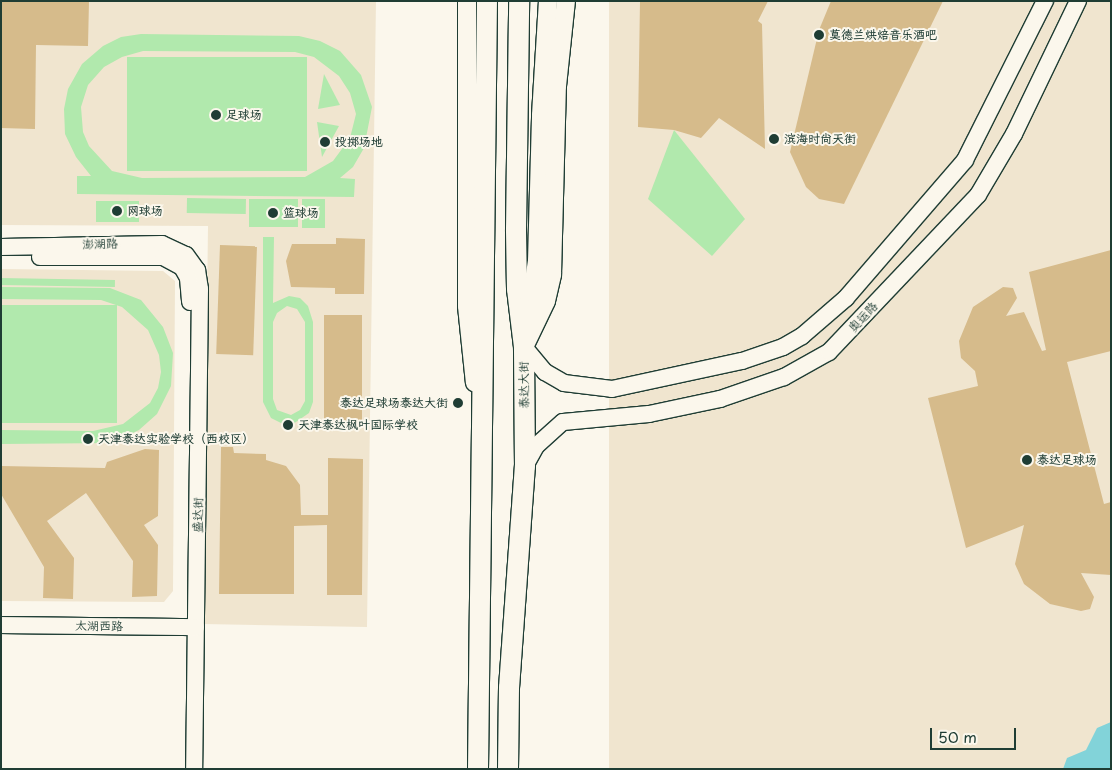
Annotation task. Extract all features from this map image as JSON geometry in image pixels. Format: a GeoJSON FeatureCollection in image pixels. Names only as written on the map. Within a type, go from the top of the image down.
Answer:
{"type":"FeatureCollection","features":[{"type":"Feature","properties":{"kind":"highway"},"geometry":{"type":"LineString","coordinates":[[478,769],[480,425],[486,1]]}},
{"type":"Feature","properties":{"kind":"highway","name":"泰达大街"},"geometry":{"type":"LineString","coordinates":[[508,769],[509,688],[525,466],[524,347],[517,289],[516,229],[519,1]]}},
{"type":"Feature","properties":{"kind":"main road"},"geometry":{"type":"LineString","coordinates":[[467,1],[467,306],[480,425]]}},
{"type":"Feature","properties":{"kind":"main road"},"geometry":{"type":"LineString","coordinates":[[524,347],[537,261],[540,115],[548,1]]}},
{"type":"Feature","properties":{"kind":"main road"},"geometry":{"type":"LineString","coordinates":[[524,347],[546,301],[552,274],[557,86],[566,1]]}},
{"type":"Feature","properties":{"kind":"street"},"geometry":{"type":"LineString","coordinates":[[524,347],[545,372],[564,383],[612,389],[742,361],[783,347],[802,336],[846,298],[964,160],[1045,1]]}},
{"type":"Feature","properties":{"kind":"street","name":"奥运路"},"geometry":{"type":"LineString","coordinates":[[525,466],[536,446],[563,422],[649,414],[720,398],[784,377],[829,352],[978,195],[1014,134],[1078,1]]}},
{"type":"Feature","properties":{"kind":"street","name":"澎湖路"},"geometry":{"type":"LineString","coordinates":[[1,247],[149,243],[173,248],[188,265]]}},
{"type":"Feature","properties":{"kind":"street","name":"澎湖路"},"geometry":{"type":"LineString","coordinates":[[1,257],[137,255],[163,257],[188,265]]}},
{"type":"Feature","properties":{"kind":"street","name":"盛达街"},"geometry":{"type":"LineString","coordinates":[[188,265],[191,311],[194,769]]}},
{"type":"Feature","properties":{"kind":"street","name":"太湖西路"},"geometry":{"type":"LineString","coordinates":[[1,625],[192,627]]}},
{"type":"Feature","properties":{"kind":"street","name":"盛达街"},"geometry":{"type":"LineString","coordinates":[[186,769],[192,627]]}},
{"type":"Feature","properties":{"kind":"shaded area","name":"天津泰达枫叶国际学校"},"geometry":{"type":"Polygon","coordinates":[[[1,1],[376,1],[367,627],[203,624],[208,226],[1,225],[1,1]]]}},
{"type":"Feature","properties":{"kind":"shaded area"},"geometry":{"type":"Polygon","coordinates":[[[609,1],[1111,1],[1111,769],[609,769],[609,1]]]}},
{"type":"Feature","properties":{"kind":"shaded area","name":"天津泰达实验学校（西校区）"},"geometry":{"type":"Polygon","coordinates":[[[1,269],[163,271],[175,281],[173,591],[164,602],[1,601],[1,269]]]}},
{"type":"Feature","properties":{"kind":"green space"},"geometry":{"type":"Polygon","coordinates":[[[141,34],[299,36],[320,41],[340,51],[361,75],[372,107],[364,148],[353,167],[340,178],[355,179],[354,197],[77,194],[77,176],[91,176],[76,157],[65,134],[64,109],[68,89],[82,64],[103,46],[121,37],[141,34]],[[143,51],[122,57],[104,67],[88,85],[81,107],[83,132],[89,146],[112,171],[142,178],[305,177],[333,161],[350,138],[356,114],[350,93],[339,76],[314,57],[295,52],[143,51]]]}},
{"type":"Feature","properties":{"kind":"green space","name":"足球场"},"geometry":{"type":"Polygon","coordinates":[[[127,57],[307,57],[307,171],[127,171],[127,57]]]}},
{"type":"Feature","properties":{"kind":"green space","name":"投掷场地"},"geometry":{"type":"Polygon","coordinates":[[[324,74],[340,105],[318,109],[324,74]]]}},
{"type":"Feature","properties":{"kind":"green space","name":"投掷场地"},"geometry":{"type":"Polygon","coordinates":[[[317,122],[339,126],[322,157],[317,122]]]}},
{"type":"Feature","properties":{"kind":"green space"},"geometry":{"type":"Polygon","coordinates":[[[674,130],[745,219],[712,256],[648,199],[674,130]]]}},
{"type":"Feature","properties":{"kind":"green space"},"geometry":{"type":"Polygon","coordinates":[[[187,198],[246,199],[246,214],[187,213],[187,198]]]}},
{"type":"Feature","properties":{"kind":"green space","name":"篮球场"},"geometry":{"type":"Polygon","coordinates":[[[249,199],[298,199],[298,227],[249,227],[249,199]]]}},
{"type":"Feature","properties":{"kind":"green space","name":"篮球场"},"geometry":{"type":"Polygon","coordinates":[[[302,199],[325,199],[325,228],[302,228],[302,199]]]}},
{"type":"Feature","properties":{"kind":"green space","name":"网球场"},"geometry":{"type":"Polygon","coordinates":[[[96,201],[139,201],[139,222],[96,222],[96,201]]]}},
{"type":"Feature","properties":{"kind":"green space"},"geometry":{"type":"Polygon","coordinates":[[[263,237],[274,237],[273,303],[289,296],[300,298],[308,306],[313,322],[313,402],[309,413],[293,424],[281,423],[271,418],[263,402],[263,237]],[[287,306],[277,313],[273,322],[273,399],[277,410],[291,415],[300,410],[305,401],[305,322],[297,309],[287,306]]]}},
{"type":"Feature","properties":{"kind":"green space"},"geometry":{"type":"Polygon","coordinates":[[[1,278],[115,280],[115,287],[1,285],[1,278]]]}},
{"type":"Feature","properties":{"kind":"green space"},"geometry":{"type":"Polygon","coordinates":[[[1,287],[110,288],[141,300],[163,327],[173,353],[171,386],[157,414],[139,430],[112,443],[1,444],[1,430],[93,431],[123,424],[150,403],[158,388],[161,372],[159,355],[148,330],[122,307],[101,300],[1,299],[1,287]]]}},
{"type":"Feature","properties":{"kind":"green space"},"geometry":{"type":"Polygon","coordinates":[[[1,305],[117,305],[117,423],[1,423],[1,305]]]}},
{"type":"Feature","properties":{"kind":"water"},"geometry":{"type":"Polygon","coordinates":[[[1111,722],[1111,769],[1063,769],[1067,758],[1086,750],[1097,728],[1111,722]]]}},
{"type":"Feature","properties":{"kind":"building"},"geometry":{"type":"Polygon","coordinates":[[[1,1],[89,1],[88,46],[36,45],[35,129],[1,128],[1,1]]]}},
{"type":"Feature","properties":{"kind":"building"},"geometry":{"type":"Polygon","coordinates":[[[640,1],[768,1],[758,21],[762,24],[765,149],[719,118],[701,138],[674,130],[638,127],[640,1]]]}},
{"type":"Feature","properties":{"kind":"building"},"geometry":{"type":"Polygon","coordinates":[[[831,1],[943,1],[844,204],[819,199],[806,187],[790,152],[819,30],[831,1]]]}},
{"type":"Feature","properties":{"kind":"building"},"geometry":{"type":"Polygon","coordinates":[[[336,238],[365,239],[364,294],[335,294],[335,288],[291,287],[286,261],[292,244],[336,244],[336,238]]]}},
{"type":"Feature","properties":{"kind":"building"},"geometry":{"type":"Polygon","coordinates":[[[220,245],[257,246],[253,355],[216,354],[220,245]]]}},
{"type":"Feature","properties":{"kind":"building","name":"泰达足球场"},"geometry":{"type":"Polygon","coordinates":[[[1111,250],[1111,351],[1067,362],[1104,504],[1111,502],[1111,575],[1081,573],[1094,597],[1090,609],[1081,611],[1050,604],[1024,584],[1015,564],[1024,525],[966,548],[928,398],[978,386],[975,371],[961,358],[959,341],[973,307],[1003,287],[1013,288],[1017,298],[1006,316],[1024,312],[1042,351],[1046,350],[1029,272],[1111,250]]]}},
{"type":"Feature","properties":{"kind":"building"},"geometry":{"type":"Polygon","coordinates":[[[324,315],[362,315],[362,427],[324,427],[324,315]]]}},
{"type":"Feature","properties":{"kind":"building"},"geometry":{"type":"Polygon","coordinates":[[[221,447],[233,447],[234,453],[266,454],[266,460],[286,466],[300,485],[301,515],[328,515],[328,458],[363,459],[362,595],[327,595],[327,525],[294,526],[294,594],[219,594],[221,447]]]}},
{"type":"Feature","properties":{"kind":"building"},"geometry":{"type":"Polygon","coordinates":[[[145,449],[159,450],[158,516],[144,525],[158,545],[157,596],[132,597],[133,561],[86,493],[47,521],[74,558],[73,599],[43,598],[44,567],[1,494],[1,466],[105,468],[107,462],[145,449]]]}},
{"type":"Feature","properties":{"kind":"place","name":"莫德兰烘焙音乐酒吧"},"geometry":{"type":"Point","coordinates":[819,35]}},
{"type":"Feature","properties":{"kind":"place","name":"足球场"},"geometry":{"type":"Point","coordinates":[216,115]}},
{"type":"Feature","properties":{"kind":"place","name":"滨海时尚天街"},"geometry":{"type":"Point","coordinates":[774,139]}},
{"type":"Feature","properties":{"kind":"place","name":"投掷场地"},"geometry":{"type":"Point","coordinates":[325,142]}},
{"type":"Feature","properties":{"kind":"place","name":"网球场"},"geometry":{"type":"Point","coordinates":[117,211]}},
{"type":"Feature","properties":{"kind":"place","name":"篮球场"},"geometry":{"type":"Point","coordinates":[273,213]}},
{"type":"Feature","properties":{"kind":"place","name":"泰达足球场泰达大街"},"geometry":{"type":"Point","coordinates":[458,403]}},
{"type":"Feature","properties":{"kind":"place","name":"天津泰达枫叶国际学校"},"geometry":{"type":"Point","coordinates":[288,425]}},
{"type":"Feature","properties":{"kind":"place","name":"天津泰达实验学校（西校区）"},"geometry":{"type":"Point","coordinates":[88,439]}},
{"type":"Feature","properties":{"kind":"place","name":"泰达足球场"},"geometry":{"type":"Point","coordinates":[1027,460]}}]}
